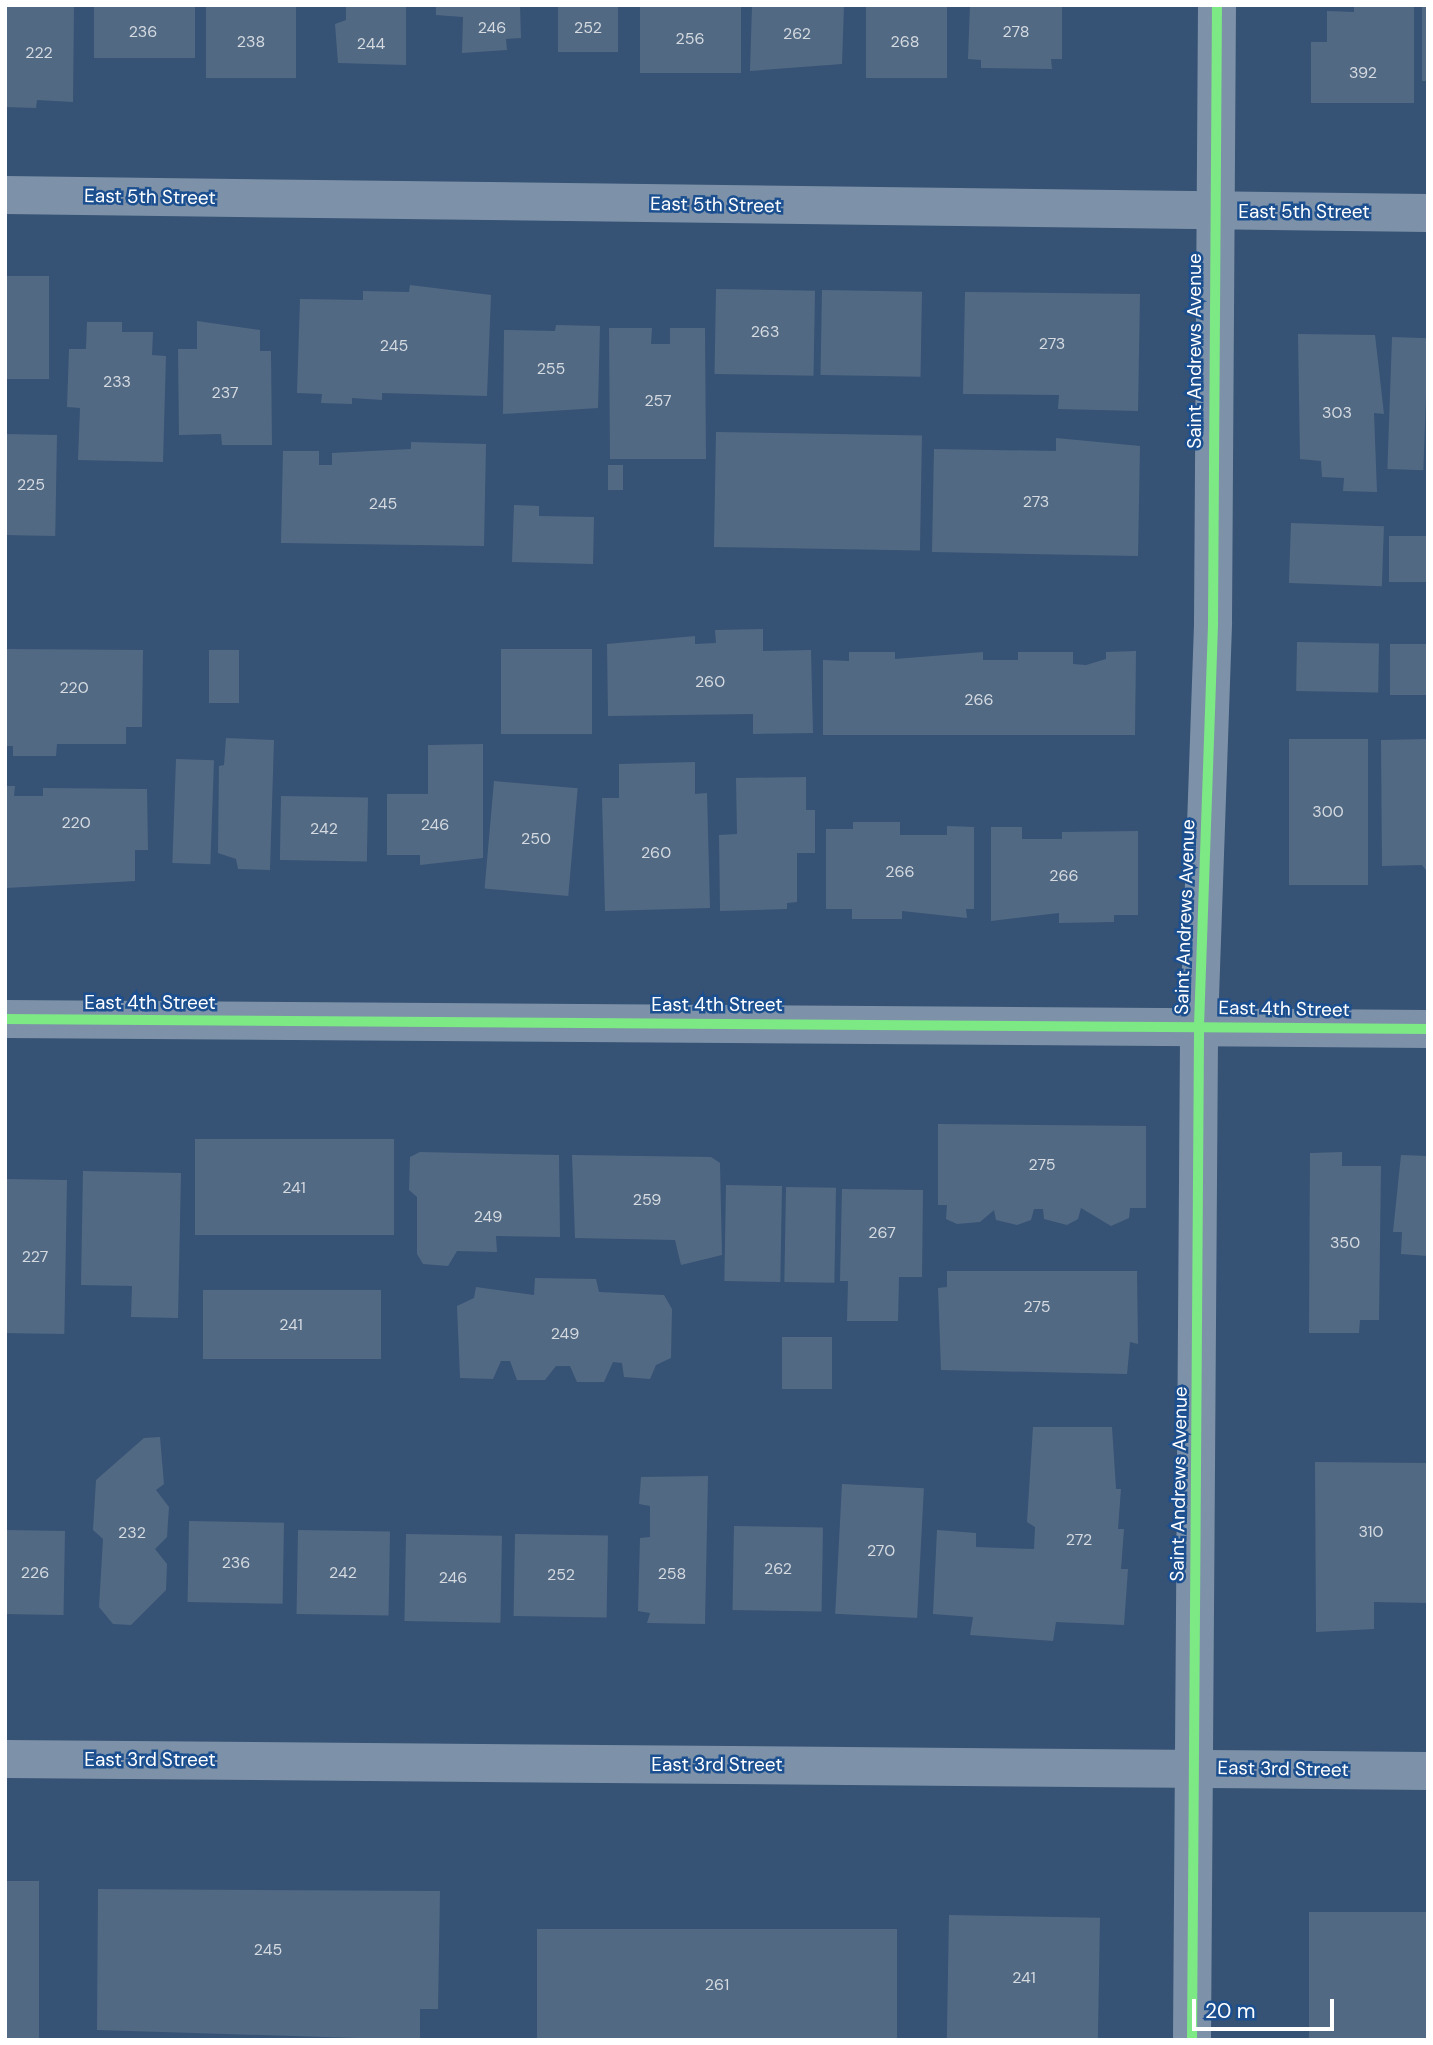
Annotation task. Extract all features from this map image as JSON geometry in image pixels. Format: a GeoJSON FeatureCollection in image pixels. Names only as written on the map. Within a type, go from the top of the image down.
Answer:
{"type":"FeatureCollection","features":[{"type":"Feature","properties":{"kind":"street","name":"Saint Andrews Avenue"},"geometry":{"type":"LineString","coordinates":[[1192,2040],[1199,1026],[1213,622],[1212,212],[1217,5]]}},
{"type":"Feature","properties":{"kind":"street","name":"East 5th Street"},"geometry":{"type":"LineString","coordinates":[[5,195],[1428,213]]}},
{"type":"Feature","properties":{"kind":"street","name":"East 4th Street"},"geometry":{"type":"LineString","coordinates":[[5,1019],[1428,1029]]}},
{"type":"Feature","properties":{"kind":"street","name":"East 3rd Street"},"geometry":{"type":"LineString","coordinates":[[5,1759],[1428,1771]]}},
{"type":"Feature","properties":{"kind":"building"},"geometry":{"type":"Polygon","coordinates":[[[5,5],[74,6],[73,102],[37,100],[36,108],[5,107],[5,5]]]}},
{"type":"Feature","properties":{"kind":"building"},"geometry":{"type":"Polygon","coordinates":[[[94,5],[195,5],[195,58],[94,58],[94,5]]]}},
{"type":"Feature","properties":{"kind":"building"},"geometry":{"type":"Polygon","coordinates":[[[206,5],[296,5],[296,78],[206,78],[206,5]]]}},
{"type":"Feature","properties":{"kind":"building"},"geometry":{"type":"Polygon","coordinates":[[[346,5],[406,5],[406,65],[338,63],[335,24],[346,20],[346,5]]]}},
{"type":"Feature","properties":{"kind":"building"},"geometry":{"type":"Polygon","coordinates":[[[436,5],[520,5],[521,38],[506,39],[507,50],[462,53],[463,17],[436,15],[436,5]]]}},
{"type":"Feature","properties":{"kind":"building"},"geometry":{"type":"Polygon","coordinates":[[[558,5],[618,5],[618,52],[558,52],[558,5]]]}},
{"type":"Feature","properties":{"kind":"building"},"geometry":{"type":"Polygon","coordinates":[[[640,5],[741,5],[741,73],[640,73],[640,5]]]}},
{"type":"Feature","properties":{"kind":"building"},"geometry":{"type":"Polygon","coordinates":[[[752,5],[844,5],[842,64],[750,71],[752,5]]]}},
{"type":"Feature","properties":{"kind":"building"},"geometry":{"type":"Polygon","coordinates":[[[866,5],[947,5],[947,78],[866,78],[866,5]]]}},
{"type":"Feature","properties":{"kind":"building"},"geometry":{"type":"Polygon","coordinates":[[[970,5],[1062,5],[1062,59],[1051,59],[1052,69],[981,68],[981,60],[968,59],[970,5]]]}},
{"type":"Feature","properties":{"kind":"building"},"geometry":{"type":"Polygon","coordinates":[[[1354,5],[1414,5],[1414,103],[1311,103],[1311,42],[1327,42],[1327,11],[1354,12],[1354,5]]]}},
{"type":"Feature","properties":{"kind":"building"},"geometry":{"type":"Polygon","coordinates":[[[1422,5],[1428,5],[1428,81],[1422,81],[1422,5]]]}},
{"type":"Feature","properties":{"kind":"building"},"geometry":{"type":"Polygon","coordinates":[[[5,276],[49,276],[49,379],[5,379],[5,276]]]}},
{"type":"Feature","properties":{"kind":"building"},"geometry":{"type":"Polygon","coordinates":[[[410,285],[491,295],[487,396],[382,393],[382,400],[352,398],[352,404],[321,403],[322,394],[297,393],[300,299],[363,300],[363,291],[409,292],[410,285]]]}},
{"type":"Feature","properties":{"kind":"building"},"geometry":{"type":"Polygon","coordinates":[[[716,289],[815,291],[814,376],[715,374],[716,289]]]}},
{"type":"Feature","properties":{"kind":"building"},"geometry":{"type":"Polygon","coordinates":[[[822,290],[922,292],[921,377],[821,375],[822,290]]]}},
{"type":"Feature","properties":{"kind":"building"},"geometry":{"type":"Polygon","coordinates":[[[965,292],[1140,294],[1138,411],[1058,409],[1059,395],[963,394],[965,292]]]}},
{"type":"Feature","properties":{"kind":"building"},"geometry":{"type":"Polygon","coordinates":[[[197,321],[260,330],[260,351],[271,351],[272,445],[222,445],[221,434],[179,435],[178,349],[197,349],[197,321]]]}},
{"type":"Feature","properties":{"kind":"building"},"geometry":{"type":"Polygon","coordinates":[[[87,322],[122,322],[122,332],[153,332],[152,355],[166,356],[163,462],[78,460],[80,408],[67,407],[69,349],[86,349],[87,322]]]}},
{"type":"Feature","properties":{"kind":"building"},"geometry":{"type":"Polygon","coordinates":[[[556,325],[600,326],[598,408],[503,414],[504,330],[555,331],[556,325]]]}},
{"type":"Feature","properties":{"kind":"building"},"geometry":{"type":"Polygon","coordinates":[[[609,328],[652,328],[651,344],[670,344],[670,328],[705,328],[706,459],[610,459],[609,328]]]}},
{"type":"Feature","properties":{"kind":"building"},"geometry":{"type":"Polygon","coordinates":[[[1298,334],[1375,335],[1384,414],[1374,413],[1377,492],[1343,491],[1344,478],[1322,477],[1321,461],[1300,459],[1298,334]]]}},
{"type":"Feature","properties":{"kind":"building"},"geometry":{"type":"Polygon","coordinates":[[[1392,337],[1428,338],[1423,470],[1387,469],[1392,337]]]}},
{"type":"Feature","properties":{"kind":"building"},"geometry":{"type":"Polygon","coordinates":[[[716,432],[922,436],[920,551],[714,547],[716,432]]]}},
{"type":"Feature","properties":{"kind":"building"},"geometry":{"type":"Polygon","coordinates":[[[5,434],[57,435],[55,536],[5,535],[5,434]]]}},
{"type":"Feature","properties":{"kind":"building"},"geometry":{"type":"Polygon","coordinates":[[[1056,438],[1140,446],[1138,556],[932,552],[934,449],[1056,451],[1056,438]]]}},
{"type":"Feature","properties":{"kind":"building"},"geometry":{"type":"Polygon","coordinates":[[[411,442],[486,444],[484,546],[281,543],[283,451],[319,451],[319,465],[332,465],[332,453],[411,449],[411,442]]]}},
{"type":"Feature","properties":{"kind":"building"},"geometry":{"type":"Polygon","coordinates":[[[608,465],[623,465],[623,490],[608,490],[608,465]]]}},
{"type":"Feature","properties":{"kind":"building"},"geometry":{"type":"Polygon","coordinates":[[[514,505],[539,506],[539,516],[594,517],[593,564],[512,562],[514,505]]]}},
{"type":"Feature","properties":{"kind":"building"},"geometry":{"type":"Polygon","coordinates":[[[1291,523],[1384,526],[1382,586],[1289,583],[1291,523]]]}},
{"type":"Feature","properties":{"kind":"building"},"geometry":{"type":"Polygon","coordinates":[[[1389,536],[1428,536],[1428,582],[1389,582],[1389,536]]]}},
{"type":"Feature","properties":{"kind":"building"},"geometry":{"type":"Polygon","coordinates":[[[763,629],[763,651],[811,650],[813,733],[753,734],[753,714],[608,716],[607,644],[695,636],[695,644],[716,643],[715,630],[763,629]]]}},
{"type":"Feature","properties":{"kind":"building"},"geometry":{"type":"Polygon","coordinates":[[[1297,642],[1379,643],[1378,692],[1296,691],[1297,642]]]}},
{"type":"Feature","properties":{"kind":"building"},"geometry":{"type":"Polygon","coordinates":[[[1390,644],[1428,644],[1428,695],[1390,695],[1390,644]]]}},
{"type":"Feature","properties":{"kind":"building"},"geometry":{"type":"Polygon","coordinates":[[[5,649],[143,650],[142,727],[126,727],[126,744],[57,744],[56,756],[13,756],[13,746],[5,746],[5,649]]]}},
{"type":"Feature","properties":{"kind":"building"},"geometry":{"type":"Polygon","coordinates":[[[501,649],[592,649],[592,734],[501,734],[501,649]]]}},
{"type":"Feature","properties":{"kind":"building"},"geometry":{"type":"Polygon","coordinates":[[[209,650],[239,650],[239,703],[209,703],[209,650]]]}},
{"type":"Feature","properties":{"kind":"building"},"geometry":{"type":"Polygon","coordinates":[[[1136,651],[1135,735],[823,735],[823,660],[849,661],[849,652],[895,652],[895,659],[983,652],[983,660],[1018,660],[1018,652],[1073,652],[1073,664],[1086,665],[1106,659],[1106,652],[1136,651]]]}},
{"type":"Feature","properties":{"kind":"building"},"geometry":{"type":"Polygon","coordinates":[[[226,738],[274,740],[270,870],[238,869],[236,859],[218,853],[219,766],[224,765],[226,738]]]}},
{"type":"Feature","properties":{"kind":"building"},"geometry":{"type":"Polygon","coordinates":[[[1289,739],[1368,739],[1368,885],[1289,885],[1289,739]]]}},
{"type":"Feature","properties":{"kind":"building"},"geometry":{"type":"Polygon","coordinates":[[[1427,739],[1428,873],[1422,865],[1382,866],[1381,740],[1427,739]]]}},
{"type":"Feature","properties":{"kind":"building"},"geometry":{"type":"Polygon","coordinates":[[[483,744],[483,858],[420,865],[420,855],[387,855],[387,794],[428,794],[428,745],[483,744]]]}},
{"type":"Feature","properties":{"kind":"building"},"geometry":{"type":"Polygon","coordinates":[[[176,759],[214,760],[210,864],[172,863],[176,759]]]}},
{"type":"Feature","properties":{"kind":"building"},"geometry":{"type":"Polygon","coordinates":[[[695,762],[695,794],[707,793],[710,908],[605,911],[602,798],[619,798],[619,764],[695,762]]]}},
{"type":"Feature","properties":{"kind":"building"},"geometry":{"type":"Polygon","coordinates":[[[806,777],[806,810],[815,810],[815,853],[797,853],[797,902],[787,903],[787,909],[720,911],[719,835],[737,834],[736,778],[806,777]]]}},
{"type":"Feature","properties":{"kind":"building"},"geometry":{"type":"Polygon","coordinates":[[[494,781],[578,788],[568,896],[485,889],[494,781]]]}},
{"type":"Feature","properties":{"kind":"building"},"geometry":{"type":"Polygon","coordinates":[[[5,786],[15,786],[14,796],[43,796],[43,788],[147,789],[148,850],[135,850],[135,881],[6,888],[5,786]]]}},
{"type":"Feature","properties":{"kind":"building"},"geometry":{"type":"Polygon","coordinates":[[[281,796],[368,798],[367,862],[280,860],[281,796]]]}},
{"type":"Feature","properties":{"kind":"building"},"geometry":{"type":"Polygon","coordinates":[[[853,822],[900,822],[900,835],[947,835],[947,826],[974,827],[974,909],[966,909],[967,918],[902,911],[902,919],[852,919],[852,909],[826,909],[826,829],[853,829],[853,822]]]}},
{"type":"Feature","properties":{"kind":"building"},"geometry":{"type":"Polygon","coordinates":[[[991,827],[1022,827],[1022,839],[1062,839],[1062,832],[1138,831],[1138,915],[1114,915],[1114,922],[1059,923],[1059,913],[991,921],[991,827]]]}},
{"type":"Feature","properties":{"kind":"building"},"geometry":{"type":"Polygon","coordinates":[[[938,1124],[1146,1126],[1146,1208],[1130,1208],[1129,1218],[1111,1226],[1081,1208],[1078,1219],[1067,1225],[1044,1219],[1043,1209],[1034,1209],[1031,1220],[1017,1225],[996,1220],[994,1210],[980,1222],[957,1224],[946,1219],[947,1205],[938,1205],[938,1124]]]}},
{"type":"Feature","properties":{"kind":"building"},"geometry":{"type":"Polygon","coordinates":[[[195,1139],[394,1139],[394,1235],[195,1235],[195,1139]]]}},
{"type":"Feature","properties":{"kind":"building"},"geometry":{"type":"Polygon","coordinates":[[[420,1152],[559,1155],[560,1237],[496,1236],[497,1252],[457,1251],[448,1266],[423,1264],[417,1254],[417,1197],[409,1190],[410,1157],[420,1152]]]}},
{"type":"Feature","properties":{"kind":"building"},"geometry":{"type":"Polygon","coordinates":[[[1342,1152],[1342,1166],[1381,1166],[1379,1320],[1360,1320],[1359,1333],[1309,1333],[1310,1153],[1342,1152]]]}},
{"type":"Feature","properties":{"kind":"building"},"geometry":{"type":"Polygon","coordinates":[[[572,1155],[711,1157],[720,1163],[722,1255],[681,1265],[675,1240],[575,1238],[572,1155]]]}},
{"type":"Feature","properties":{"kind":"building"},"geometry":{"type":"Polygon","coordinates":[[[1401,1155],[1428,1156],[1428,1256],[1401,1254],[1402,1232],[1393,1232],[1401,1155]]]}},
{"type":"Feature","properties":{"kind":"building"},"geometry":{"type":"Polygon","coordinates":[[[83,1171],[181,1173],[178,1318],[131,1317],[132,1286],[81,1285],[83,1171]]]}},
{"type":"Feature","properties":{"kind":"building"},"geometry":{"type":"Polygon","coordinates":[[[5,1179],[67,1180],[64,1334],[5,1333],[5,1179]]]}},
{"type":"Feature","properties":{"kind":"building"},"geometry":{"type":"Polygon","coordinates":[[[726,1185],[782,1186],[780,1282],[724,1281],[726,1185]]]}},
{"type":"Feature","properties":{"kind":"building"},"geometry":{"type":"Polygon","coordinates":[[[786,1187],[836,1188],[834,1283],[784,1282],[786,1187]]]}},
{"type":"Feature","properties":{"kind":"building"},"geometry":{"type":"Polygon","coordinates":[[[842,1189],[923,1190],[922,1277],[899,1277],[898,1321],[847,1321],[848,1281],[840,1281],[842,1189]]]}},
{"type":"Feature","properties":{"kind":"building"},"geometry":{"type":"Polygon","coordinates":[[[947,1271],[1137,1271],[1138,1344],[1130,1342],[1127,1374],[941,1370],[938,1288],[947,1287],[947,1271]]]}},
{"type":"Feature","properties":{"kind":"building"},"geometry":{"type":"Polygon","coordinates":[[[535,1278],[596,1279],[599,1292],[664,1295],[672,1309],[671,1358],[656,1365],[650,1379],[624,1377],[622,1363],[613,1362],[604,1382],[577,1382],[570,1366],[556,1366],[545,1380],[517,1380],[510,1361],[501,1361],[493,1379],[460,1378],[457,1306],[474,1298],[476,1287],[534,1295],[535,1278]]]}},
{"type":"Feature","properties":{"kind":"building"},"geometry":{"type":"Polygon","coordinates":[[[203,1290],[381,1290],[381,1359],[203,1359],[203,1290]]]}},
{"type":"Feature","properties":{"kind":"building"},"geometry":{"type":"Polygon","coordinates":[[[782,1337],[832,1337],[832,1389],[782,1389],[782,1337]]]}},
{"type":"Feature","properties":{"kind":"building"},"geometry":{"type":"Polygon","coordinates":[[[1033,1427],[1112,1427],[1116,1489],[1121,1489],[1118,1529],[1124,1529],[1121,1569],[1128,1569],[1124,1625],[1056,1622],[1053,1641],[970,1635],[973,1617],[933,1614],[937,1530],[976,1533],[976,1547],[1034,1549],[1035,1527],[1027,1522],[1033,1427]]]}},
{"type":"Feature","properties":{"kind":"building"},"geometry":{"type":"Polygon","coordinates":[[[160,1437],[164,1484],[156,1490],[169,1507],[167,1537],[155,1549],[167,1564],[166,1590],[131,1625],[113,1624],[99,1607],[103,1539],[93,1530],[96,1480],[144,1438],[160,1437]]]}},
{"type":"Feature","properties":{"kind":"building"},"geometry":{"type":"Polygon","coordinates":[[[1315,1462],[1428,1463],[1428,1603],[1374,1602],[1374,1629],[1316,1632],[1315,1462]]]}},
{"type":"Feature","properties":{"kind":"building"},"geometry":{"type":"Polygon","coordinates":[[[708,1476],[705,1624],[647,1623],[650,1613],[638,1611],[640,1538],[650,1537],[650,1506],[639,1504],[641,1477],[708,1476]]]}},
{"type":"Feature","properties":{"kind":"building"},"geometry":{"type":"Polygon","coordinates":[[[842,1484],[924,1488],[917,1618],[835,1614],[842,1484]]]}},
{"type":"Feature","properties":{"kind":"building"},"geometry":{"type":"Polygon","coordinates":[[[189,1521],[284,1523],[283,1604],[188,1602],[189,1521]]]}},
{"type":"Feature","properties":{"kind":"building"},"geometry":{"type":"Polygon","coordinates":[[[734,1526],[823,1528],[822,1612],[733,1610],[734,1526]]]}},
{"type":"Feature","properties":{"kind":"building"},"geometry":{"type":"Polygon","coordinates":[[[5,1530],[65,1531],[64,1615],[5,1614],[5,1530]]]}},
{"type":"Feature","properties":{"kind":"building"},"geometry":{"type":"Polygon","coordinates":[[[298,1530],[390,1532],[389,1616],[297,1614],[298,1530]]]}},
{"type":"Feature","properties":{"kind":"building"},"geometry":{"type":"Polygon","coordinates":[[[406,1534],[502,1536],[500,1623],[404,1621],[406,1534]]]}},
{"type":"Feature","properties":{"kind":"building"},"geometry":{"type":"Polygon","coordinates":[[[515,1534],[608,1536],[607,1618],[514,1616],[515,1534]]]}},
{"type":"Feature","properties":{"kind":"building"},"geometry":{"type":"Polygon","coordinates":[[[5,1881],[39,1881],[39,2040],[5,2040],[5,1881]]]}},
{"type":"Feature","properties":{"kind":"building"},"geometry":{"type":"Polygon","coordinates":[[[98,1889],[440,1891],[438,2009],[420,2009],[420,2040],[97,2030],[98,1889]]]}},
{"type":"Feature","properties":{"kind":"building"},"geometry":{"type":"Polygon","coordinates":[[[1309,1912],[1428,1912],[1428,2040],[1309,2040],[1309,1912]]]}},
{"type":"Feature","properties":{"kind":"building"},"geometry":{"type":"Polygon","coordinates":[[[949,1915],[1100,1918],[1098,2040],[947,2040],[949,1915]]]}},
{"type":"Feature","properties":{"kind":"building"},"geometry":{"type":"Polygon","coordinates":[[[537,1929],[897,1929],[897,2040],[537,2040],[537,1929]]]}},
{"type":"Feature","properties":{"kind":"cycle path"},"geometry":{"type":"LineString","coordinates":[[1192,2040],[1199,1026],[1213,622],[1217,5]]}},
{"type":"Feature","properties":{"kind":"cycle path"},"geometry":{"type":"LineString","coordinates":[[5,1019],[1428,1029]]}}]}
